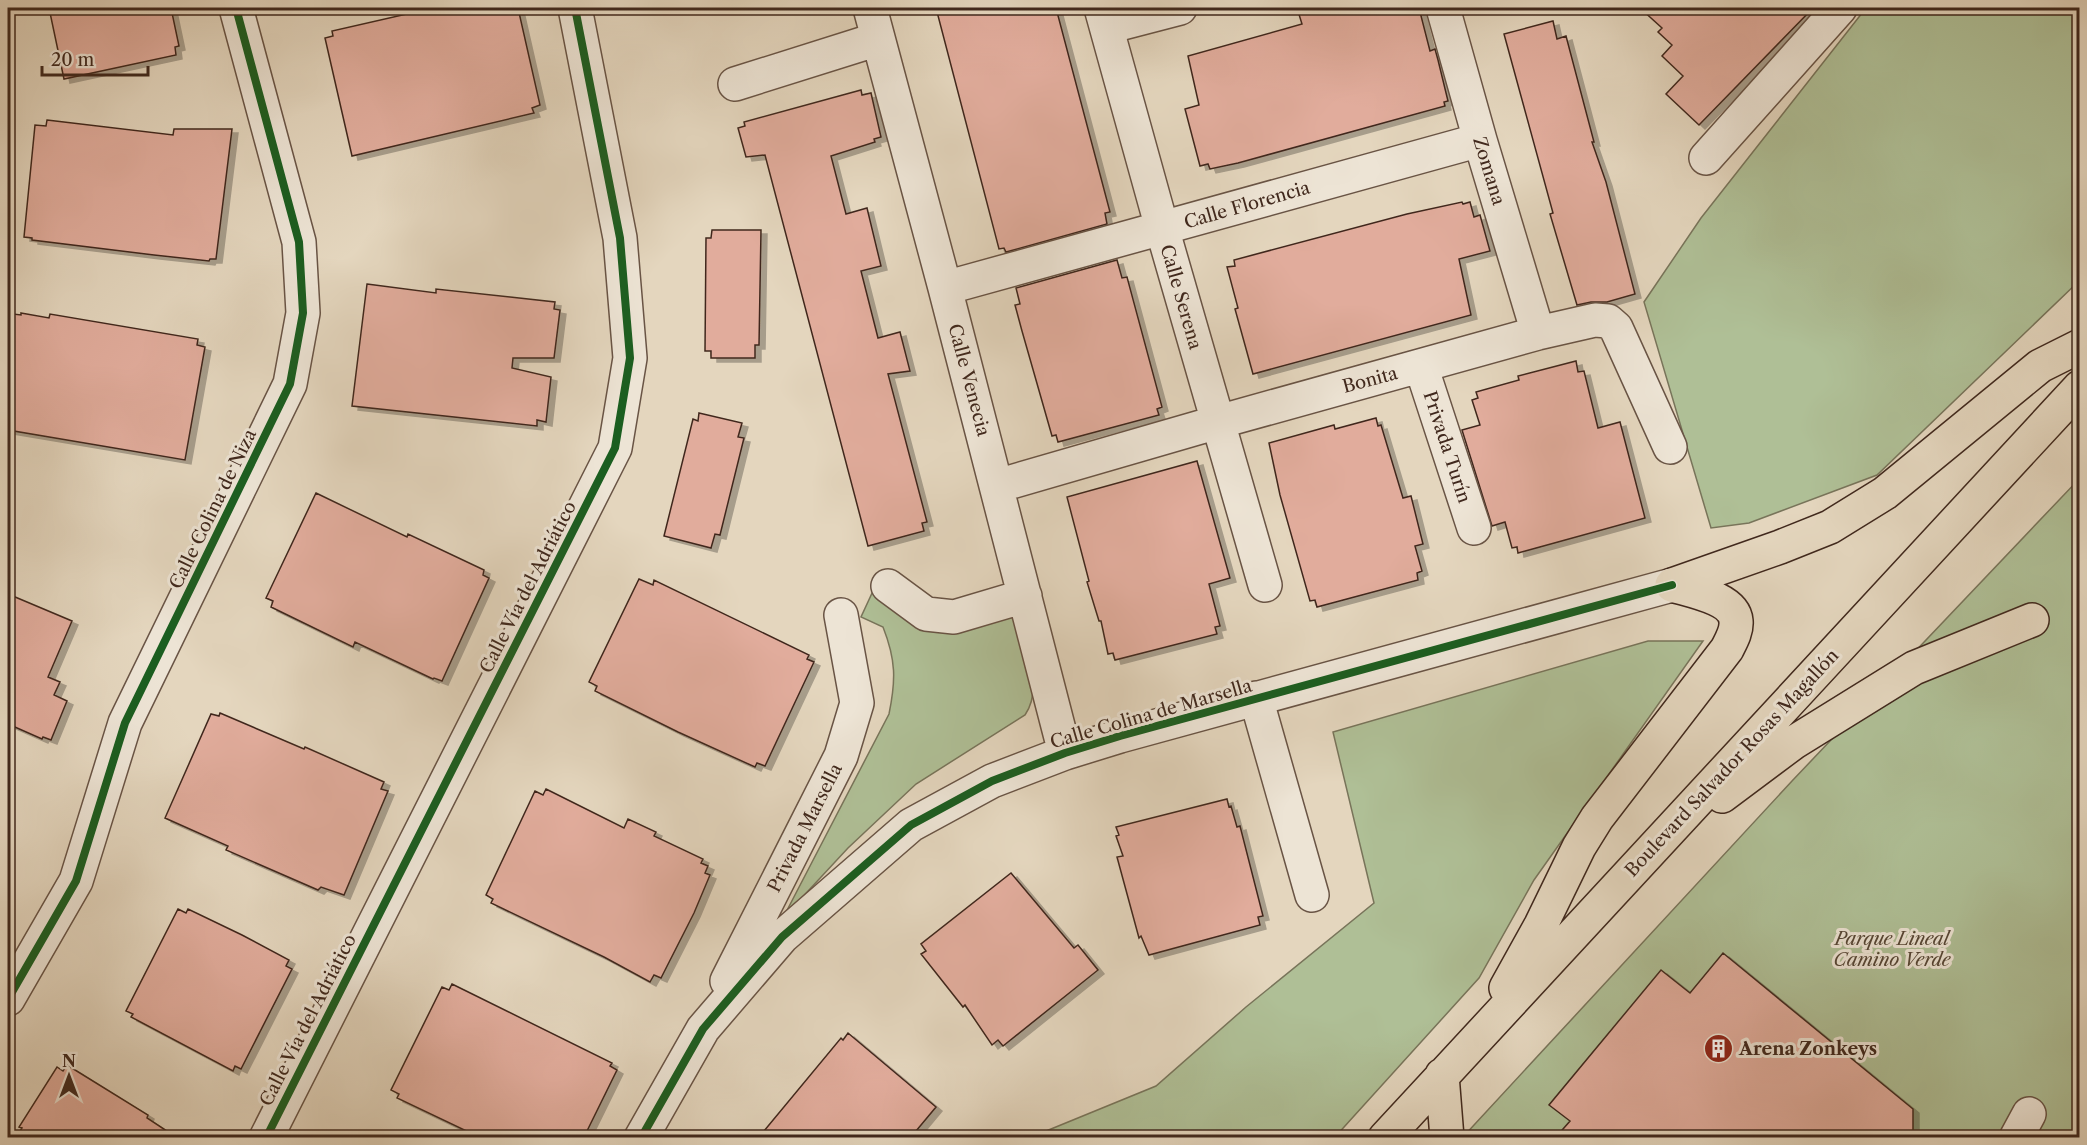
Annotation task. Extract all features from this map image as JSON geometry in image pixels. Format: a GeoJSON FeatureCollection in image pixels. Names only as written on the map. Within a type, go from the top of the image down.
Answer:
{"type":"FeatureCollection","features":[{"type":"Feature","properties":{"kind":"highway"},"geometry":{"type":"LineString","coordinates":[[1672,585],[1830,527],[1885,493],[2040,366],[2079,346]]}},
{"type":"Feature","properties":{"kind":"highway","name":"Boulevard Salvador Rosas Magallón"},"geometry":{"type":"LineString","coordinates":[[1385,1137],[2079,387]]}},
{"type":"Feature","properties":{"kind":"highway"},"geometry":{"type":"LineString","coordinates":[[1481,1033],[1541,925],[1585,837],[1627,778],[1679,714],[1727,649],[1735,632],[1736,621],[1731,608],[1722,601],[1672,585]]}},
{"type":"Feature","properties":{"kind":"highway"},"geometry":{"type":"LineString","coordinates":[[1656,845],[1793,743],[1914,668],[2032,620]]}},
{"type":"Feature","properties":{"kind":"highway"},"geometry":{"type":"LineString","coordinates":[[1442,1075],[1447,1137]]}},
{"type":"Feature","properties":{"kind":"street","name":"Calle Colina de Niza"},"geometry":{"type":"LineString","coordinates":[[8,999],[76,881],[125,723],[291,384],[303,313],[299,242],[236,8]]}},
{"type":"Feature","properties":{"kind":"street","name":"Calle Vía del Adriático"},"geometry":{"type":"LineString","coordinates":[[266,1137],[615,448],[630,358],[621,249],[575,8]]}},
{"type":"Feature","properties":{"kind":"street","name":"Calle Venecia"},"geometry":{"type":"LineString","coordinates":[[870,8],[1026,596],[1065,753]]}},
{"type":"Feature","properties":{"kind":"street"},"geometry":{"type":"LineString","coordinates":[[1104,17],[1180,8]]}},
{"type":"Feature","properties":{"kind":"street","name":"Zomana"},"geometry":{"type":"LineString","coordinates":[[1443,8],[1538,333]]}},
{"type":"Feature","properties":{"kind":"street"},"geometry":{"type":"LineString","coordinates":[[1706,158],[1840,8]]}},
{"type":"Feature","properties":{"kind":"street","name":"Calle Serena"},"geometry":{"type":"LineString","coordinates":[[1104,17],[1265,585]]}},
{"type":"Feature","properties":{"kind":"street"},"geometry":{"type":"LineString","coordinates":[[735,84],[878,39]]}},
{"type":"Feature","properties":{"kind":"street","name":"Calle Florencia"},"geometry":{"type":"LineString","coordinates":[[945,288],[1480,140]]}},
{"type":"Feature","properties":{"kind":"street","name":"Bonita"},"geometry":{"type":"LineString","coordinates":[[997,486],[1538,333],[1595,320],[1608,321],[1616,328],[1670,447]]}},
{"type":"Feature","properties":{"kind":"street","name":"Privada Turín"},"geometry":{"type":"LineString","coordinates":[[1421,366],[1474,528]]}},
{"type":"Feature","properties":{"kind":"street","name":"Calle Colina de Marsella"},"geometry":{"type":"LineString","coordinates":[[641,1137],[703,1029],[782,937],[911,825],[992,781],[1065,753],[1256,698],[1672,585]]}},
{"type":"Feature","properties":{"kind":"street"},"geometry":{"type":"LineString","coordinates":[[888,586],[926,614],[954,617],[1026,596]]}},
{"type":"Feature","properties":{"kind":"street","name":"Privada Marsella"},"geometry":{"type":"LineString","coordinates":[[703,1029],[841,756],[857,703],[841,615]]}},
{"type":"Feature","properties":{"kind":"street"},"geometry":{"type":"LineString","coordinates":[[1256,698],[1312,895]]}},
{"type":"Feature","properties":{"kind":"green space"},"geometry":{"type":"Polygon","coordinates":[[[1866,8],[2079,8],[2079,281],[1877,475],[1749,523],[1711,528],[1644,302],[1701,218],[1866,8]]]}},
{"type":"Feature","properties":{"kind":"green space","name":"Parque Lineal Camino Verde"},"geometry":{"type":"Polygon","coordinates":[[[2079,479],[2080,1132],[2076,1137],[1462,1138],[1792,781],[2079,479]]]}},
{"type":"Feature","properties":{"kind":"green space"},"geometry":{"type":"Polygon","coordinates":[[[873,591],[1010,608],[1030,662],[1033,676],[1031,703],[1025,715],[916,784],[848,848],[783,918],[889,714],[894,670],[887,639],[883,627],[861,617],[873,591]]]}},
{"type":"Feature","properties":{"kind":"green space"},"geometry":{"type":"Polygon","coordinates":[[[1648,641],[1703,641],[1534,880],[1479,978],[1335,1137],[1029,1138],[1156,1086],[1246,1007],[1374,903],[1333,732],[1648,641]]]}},
{"type":"Feature","properties":{"kind":"building"},"geometry":{"type":"Polygon","coordinates":[[[49,8],[171,8],[179,46],[175,47],[176,55],[64,79],[49,8]]]}},
{"type":"Feature","properties":{"kind":"building"},"geometry":{"type":"Polygon","coordinates":[[[433,8],[518,8],[540,105],[532,108],[534,113],[352,156],[325,38],[333,36],[332,31],[433,8]]]}},
{"type":"Feature","properties":{"kind":"building"},"geometry":{"type":"Polygon","coordinates":[[[936,8],[1056,8],[1110,212],[1105,213],[1107,224],[1006,252],[1004,248],[999,249],[936,8]]]}},
{"type":"Feature","properties":{"kind":"building"},"geometry":{"type":"Polygon","coordinates":[[[1297,8],[1366,8],[1368,13],[1391,8],[1419,8],[1430,51],[1435,49],[1438,60],[1448,101],[1444,102],[1445,106],[1238,163],[1210,169],[1208,164],[1200,166],[1185,109],[1199,105],[1188,56],[1302,24],[1297,8]]]}},
{"type":"Feature","properties":{"kind":"building"},"geometry":{"type":"Polygon","coordinates":[[[1640,8],[1708,8],[1714,14],[1720,8],[1813,8],[1699,125],[1666,94],[1683,76],[1662,56],[1672,45],[1658,32],[1662,28],[1640,8]]]}},
{"type":"Feature","properties":{"kind":"building"},"geometry":{"type":"Polygon","coordinates":[[[1553,21],[1557,39],[1566,36],[1594,142],[1592,142],[1606,182],[1635,294],[1607,302],[1577,305],[1550,214],[1553,213],[1504,34],[1553,21]]]}},
{"type":"Feature","properties":{"kind":"building"},"geometry":{"type":"Polygon","coordinates":[[[861,90],[862,95],[871,93],[881,137],[874,139],[875,142],[831,156],[846,214],[867,208],[881,266],[861,271],[878,338],[900,332],[910,371],[888,374],[927,522],[922,523],[924,531],[868,546],[765,155],[746,157],[738,128],[745,126],[744,122],[861,90]]]}},
{"type":"Feature","properties":{"kind":"building"},"geometry":{"type":"Polygon","coordinates":[[[47,120],[173,135],[174,129],[232,129],[216,259],[209,261],[154,255],[32,240],[32,238],[24,237],[35,125],[46,126],[47,120]]]}},
{"type":"Feature","properties":{"kind":"building"},"geometry":{"type":"Polygon","coordinates":[[[1462,202],[1463,204],[1470,202],[1474,217],[1480,215],[1490,251],[1459,259],[1471,315],[1253,374],[1235,309],[1238,308],[1227,267],[1235,266],[1234,260],[1407,214],[1462,202]]]}},
{"type":"Feature","properties":{"kind":"building"},"geometry":{"type":"Polygon","coordinates":[[[712,230],[761,230],[759,345],[755,345],[755,358],[711,358],[711,351],[705,351],[706,238],[711,238],[712,230]]]}},
{"type":"Feature","properties":{"kind":"building"},"geometry":{"type":"Polygon","coordinates":[[[1117,260],[1122,278],[1127,277],[1162,407],[1157,409],[1159,415],[1058,442],[1056,435],[1052,436],[1022,331],[1015,305],[1020,304],[1016,288],[1117,260]]]}},
{"type":"Feature","properties":{"kind":"building"},"geometry":{"type":"Polygon","coordinates":[[[367,284],[436,293],[436,289],[555,302],[554,309],[560,310],[554,358],[513,358],[512,368],[551,377],[546,422],[537,420],[537,426],[352,406],[367,284]]]}},
{"type":"Feature","properties":{"kind":"building"},"geometry":{"type":"Polygon","coordinates":[[[21,313],[49,318],[50,314],[198,339],[197,345],[205,347],[185,460],[8,430],[8,345],[13,314],[21,315],[21,313]]]}},
{"type":"Feature","properties":{"kind":"building"},"geometry":{"type":"Polygon","coordinates":[[[1576,361],[1578,372],[1584,371],[1598,428],[1620,422],[1645,518],[1518,553],[1517,547],[1512,548],[1505,522],[1492,526],[1462,430],[1480,425],[1472,400],[1478,398],[1476,392],[1519,380],[1518,376],[1576,361]]]}},
{"type":"Feature","properties":{"kind":"building"},"geometry":{"type":"Polygon","coordinates":[[[699,413],[742,423],[738,437],[744,438],[720,535],[715,534],[711,548],[664,536],[693,419],[698,421],[699,413]]]}},
{"type":"Feature","properties":{"kind":"building"},"geometry":{"type":"Polygon","coordinates":[[[1376,418],[1378,426],[1381,425],[1403,498],[1411,496],[1423,544],[1415,546],[1422,571],[1417,573],[1418,580],[1317,607],[1315,600],[1310,601],[1280,495],[1269,443],[1334,425],[1335,429],[1376,418]]]}},
{"type":"Feature","properties":{"kind":"building"},"geometry":{"type":"Polygon","coordinates":[[[1197,461],[1230,578],[1209,584],[1220,626],[1215,627],[1217,634],[1115,660],[1113,653],[1108,654],[1101,621],[1099,621],[1087,582],[1089,581],[1067,497],[1197,461]]]}},
{"type":"Feature","properties":{"kind":"building"},"geometry":{"type":"Polygon","coordinates":[[[316,493],[407,537],[408,534],[484,570],[483,575],[489,578],[442,681],[433,679],[355,642],[353,647],[271,607],[273,601],[266,598],[316,493]]]}},
{"type":"Feature","properties":{"kind":"building"},"geometry":{"type":"Polygon","coordinates":[[[639,579],[653,585],[654,580],[809,655],[807,659],[814,662],[765,766],[757,763],[755,767],[595,691],[597,686],[589,682],[639,579]]]}},
{"type":"Feature","properties":{"kind":"building"},"geometry":{"type":"Polygon","coordinates":[[[8,594],[72,621],[48,677],[60,682],[54,695],[67,701],[51,740],[43,737],[42,739],[8,724],[8,594]]]}},
{"type":"Feature","properties":{"kind":"building"},"geometry":{"type":"Polygon","coordinates":[[[220,713],[384,782],[381,789],[388,791],[344,895],[321,887],[318,890],[226,850],[228,846],[165,818],[211,714],[219,716],[220,713]]]}},
{"type":"Feature","properties":{"kind":"building"},"geometry":{"type":"Polygon","coordinates":[[[546,789],[624,828],[628,819],[656,832],[654,836],[703,859],[701,863],[708,866],[705,873],[710,875],[694,913],[661,978],[654,975],[650,982],[604,957],[491,903],[493,899],[486,895],[535,791],[543,795],[546,789]]]}},
{"type":"Feature","properties":{"kind":"building"},"geometry":{"type":"Polygon","coordinates":[[[1227,799],[1237,827],[1240,826],[1263,916],[1258,917],[1260,925],[1149,955],[1141,936],[1139,938],[1117,857],[1123,856],[1116,836],[1119,835],[1116,827],[1227,799]]]}},
{"type":"Feature","properties":{"kind":"building"},"geometry":{"type":"Polygon","coordinates":[[[1011,873],[1074,948],[1078,945],[1098,970],[1003,1046],[998,1040],[992,1045],[965,1005],[963,1007],[921,954],[926,951],[921,944],[1011,873]]]}},
{"type":"Feature","properties":{"kind":"building"},"geometry":{"type":"Polygon","coordinates":[[[178,909],[186,913],[188,909],[289,960],[286,966],[292,969],[241,1069],[235,1066],[233,1071],[131,1017],[133,1014],[126,1011],[178,909]]]}},
{"type":"Feature","properties":{"kind":"building","name":"Arena Zonkeys"},"geometry":{"type":"Polygon","coordinates":[[[1723,953],[1913,1109],[1913,1137],[1556,1137],[1570,1121],[1549,1105],[1661,970],[1690,993],[1723,953]]]}},
{"type":"Feature","properties":{"kind":"building"},"geometry":{"type":"Polygon","coordinates":[[[452,984],[612,1063],[610,1066],[617,1070],[584,1137],[479,1137],[397,1098],[399,1094],[391,1090],[442,987],[449,990],[452,984]]]}},
{"type":"Feature","properties":{"kind":"building"},"geometry":{"type":"Polygon","coordinates":[[[848,1033],[936,1107],[911,1137],[759,1137],[841,1038],[843,1040],[848,1033]]]}},
{"type":"Feature","properties":{"kind":"building"},"geometry":{"type":"Polygon","coordinates":[[[67,1065],[148,1115],[147,1118],[176,1137],[16,1137],[22,1128],[19,1127],[57,1067],[63,1071],[67,1065]]]}},
{"type":"Feature","properties":{"kind":"cycle path"},"geometry":{"type":"LineString","coordinates":[[8,999],[76,881],[125,723],[290,384],[303,313],[299,242],[236,8]]}},
{"type":"Feature","properties":{"kind":"cycle path"},"geometry":{"type":"LineString","coordinates":[[266,1138],[615,448],[630,358],[620,238],[575,8]]}},
{"type":"Feature","properties":{"kind":"cycle path"},"geometry":{"type":"LineString","coordinates":[[641,1138],[703,1029],[782,937],[911,825],[992,781],[1065,753],[1120,736],[1672,585]]}},
{"type":"Feature","properties":{"kind":"place","name":"Arena Zonkeys"},"geometry":{"type":"Point","coordinates":[1718,1049]}}]}
